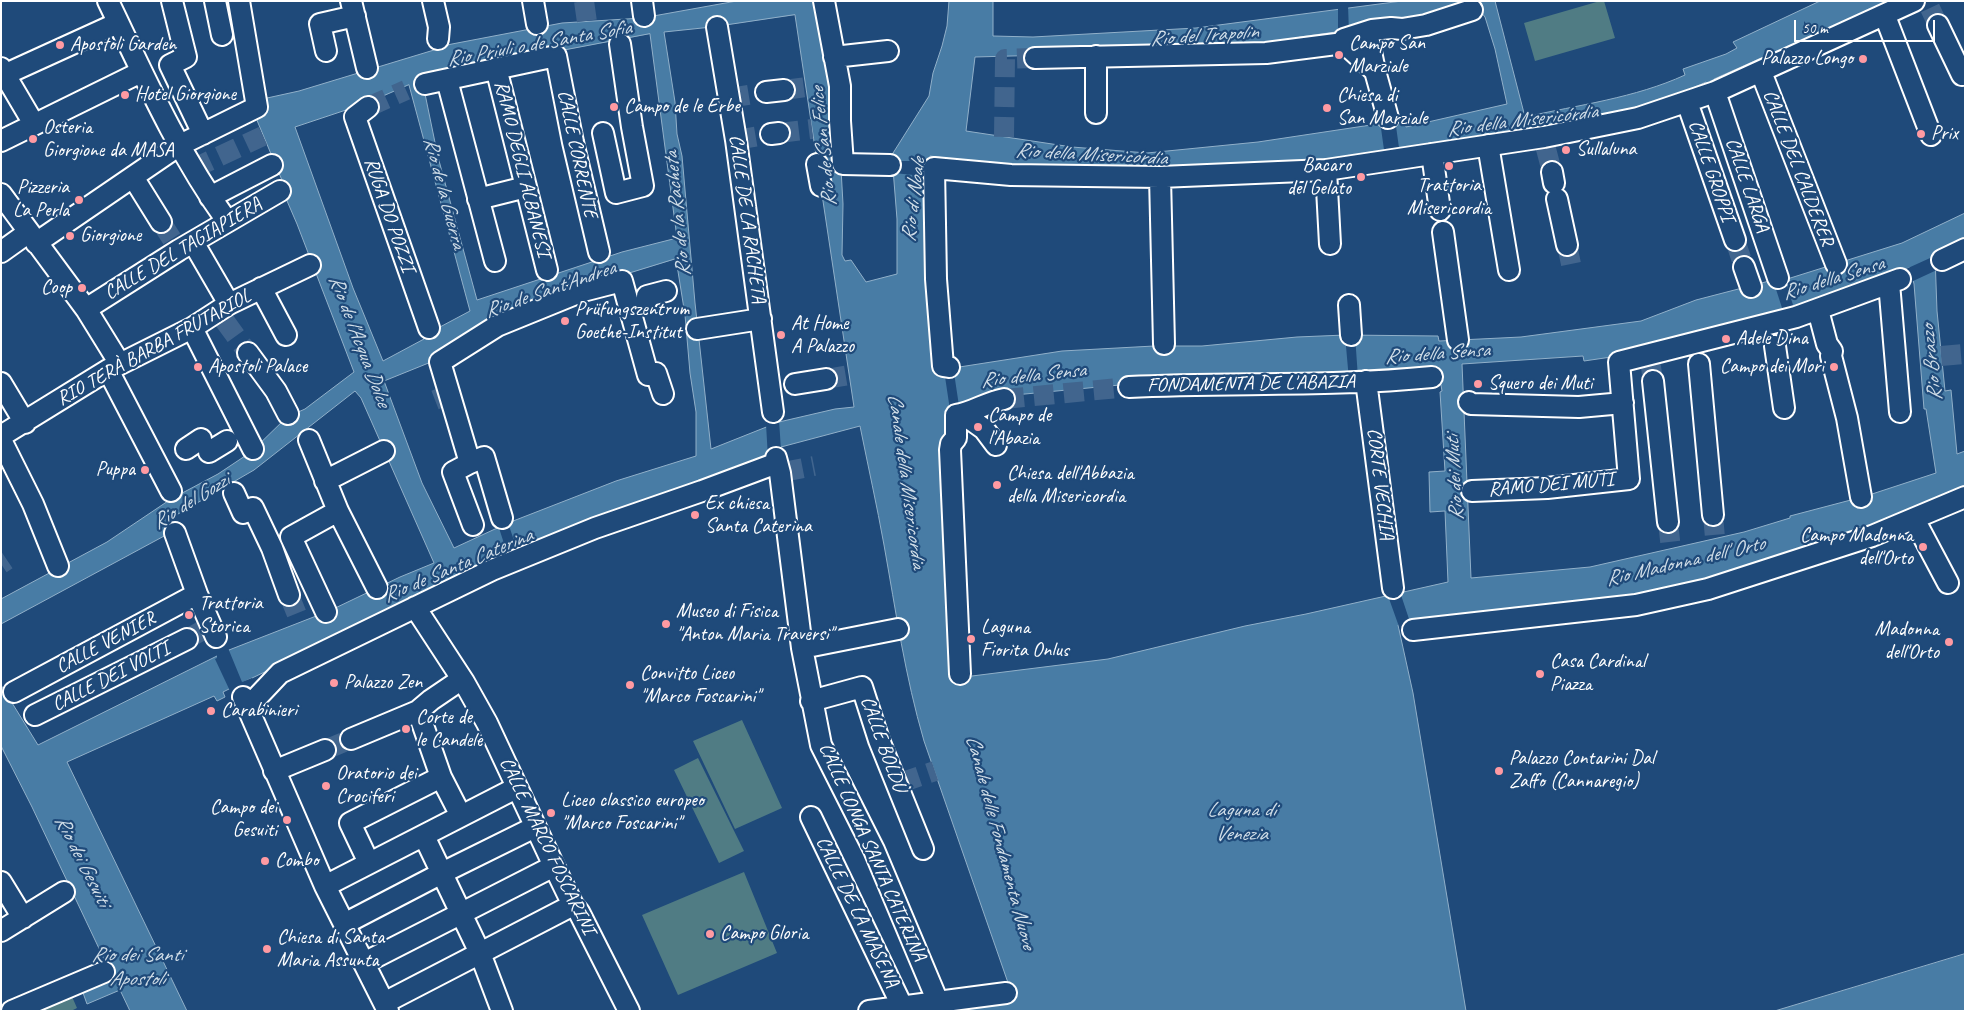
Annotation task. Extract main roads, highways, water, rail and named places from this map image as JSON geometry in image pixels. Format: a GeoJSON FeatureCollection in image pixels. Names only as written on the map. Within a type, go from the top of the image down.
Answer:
{"type":"FeatureCollection","features":[{"type":"Feature","properties":{"kind":"water"},"geometry":{"type":"Polygon","coordinates":[[[737,1],[820,1],[841,169],[843,204],[842,255],[845,261],[851,260],[866,282],[897,274],[897,219],[893,169],[888,161],[929,96],[933,73],[947,26],[949,1],[993,1],[993,36],[1033,37],[1196,28],[1402,1],[1495,1],[1525,117],[1606,100],[1666,83],[1685,75],[1683,69],[1726,54],[1737,48],[1733,42],[1820,1],[1893,1],[1785,48],[1786,50],[1779,53],[1777,51],[1714,79],[1715,82],[1708,85],[1706,82],[1634,114],[1375,156],[1214,167],[1071,167],[989,163],[989,167],[962,166],[961,160],[930,156],[931,272],[953,368],[1062,351],[1154,346],[1202,346],[1297,337],[1345,335],[1438,336],[1439,341],[1521,337],[1641,321],[1696,300],[1773,280],[1784,280],[1902,243],[1965,213],[1965,242],[1935,256],[1937,311],[1945,391],[1951,390],[1957,454],[1965,451],[1965,488],[1875,529],[1745,572],[1647,594],[1398,625],[1413,693],[1466,1011],[932,1011],[1014,1000],[917,717],[860,426],[781,447],[746,463],[747,468],[733,474],[730,469],[508,556],[229,689],[223,692],[225,697],[217,701],[214,696],[67,762],[187,1011],[130,1011],[120,990],[87,1004],[82,990],[113,978],[1,746],[1,685],[38,745],[229,650],[329,611],[434,563],[361,398],[355,391],[254,470],[178,514],[170,522],[166,535],[1,624],[1,599],[107,542],[171,499],[218,474],[251,452],[287,417],[305,409],[354,372],[281,187],[284,185],[256,118],[258,100],[299,91],[452,44],[562,23],[642,18],[737,1]],[[1474,3],[1371,27],[1300,37],[1263,49],[975,57],[966,131],[1072,147],[1147,153],[1258,142],[1404,120],[1406,127],[1507,104],[1495,49],[1485,17],[1474,3]],[[795,15],[664,32],[675,102],[677,134],[682,156],[695,303],[711,449],[779,422],[835,409],[854,407],[795,15]],[[650,34],[491,64],[424,89],[438,157],[477,300],[622,252],[677,238],[650,34]],[[409,85],[367,103],[295,127],[353,288],[383,361],[424,339],[423,336],[470,311],[409,85]],[[676,259],[623,275],[436,360],[384,381],[422,483],[454,548],[508,523],[616,481],[696,456],[696,412],[690,373],[685,315],[676,259]],[[1910,268],[1799,306],[1625,355],[1584,361],[1583,356],[1462,364],[1471,578],[1590,567],[1744,532],[1790,518],[1790,516],[1866,496],[1936,473],[1926,409],[1924,409],[1914,284],[1910,268]],[[1437,372],[1162,381],[1004,396],[948,406],[964,677],[1108,659],[1245,626],[1448,582],[1445,511],[1430,512],[1429,472],[1445,471],[1440,392],[1442,391],[1437,372]]]}},
{"type":"Feature","properties":{"kind":"water"},"geometry":{"type":"Polygon","coordinates":[[[1965,954],[1965,1011],[1775,1011],[1965,954]]]}},
{"type":"Feature","properties":{"kind":"tunnel"},"geometry":{"type":"LineString","coordinates":[[584,1],[587,22]]}},
{"type":"Feature","properties":{"kind":"tunnel"},"geometry":{"type":"LineString","coordinates":[[1930,8],[1938,25]]}},
{"type":"Feature","properties":{"kind":"tunnel"},"geometry":{"type":"LineString","coordinates":[[1004,137],[1005,59],[1035,58]]}},
{"type":"Feature","properties":{"kind":"tunnel"},"geometry":{"type":"LineString","coordinates":[[784,90],[807,87]]}},
{"type":"Feature","properties":{"kind":"tunnel"},"geometry":{"type":"LineString","coordinates":[[368,107],[406,90]]}},
{"type":"Feature","properties":{"kind":"tunnel"},"geometry":{"type":"LineString","coordinates":[[729,98],[766,92]]}},
{"type":"Feature","properties":{"kind":"tunnel"},"geometry":{"type":"LineString","coordinates":[[779,133],[812,129]]}},
{"type":"Feature","properties":{"kind":"tunnel"},"geometry":{"type":"LineString","coordinates":[[736,140],[771,134]]}},
{"type":"Feature","properties":{"kind":"tunnel"},"geometry":{"type":"LineString","coordinates":[[192,169],[263,136]]}},
{"type":"Feature","properties":{"kind":"tunnel"},"geometry":{"type":"LineString","coordinates":[[1545,145],[1552,172]]}},
{"type":"Feature","properties":{"kind":"tunnel"},"geometry":{"type":"LineString","coordinates":[[161,222],[179,250]]}},
{"type":"Feature","properties":{"kind":"tunnel"},"geometry":{"type":"LineString","coordinates":[[1735,240],[1744,267]]}},
{"type":"Feature","properties":{"kind":"tunnel"},"geometry":{"type":"LineString","coordinates":[[1567,245],[1571,264]]}},
{"type":"Feature","properties":{"kind":"tunnel"},"geometry":{"type":"LineString","coordinates":[[224,320],[248,353]]}},
{"type":"Feature","properties":{"kind":"tunnel"},"geometry":{"type":"LineString","coordinates":[[1941,356],[1965,354]]}},
{"type":"Feature","properties":{"kind":"tunnel"},"geometry":{"type":"LineString","coordinates":[[1650,360],[1653,381]]}},
{"type":"Feature","properties":{"kind":"tunnel"},"geometry":{"type":"LineString","coordinates":[[826,379],[850,375]]}},
{"type":"Feature","properties":{"kind":"tunnel"},"geometry":{"type":"LineString","coordinates":[[1004,399],[1129,387]]}},
{"type":"Feature","properties":{"kind":"tunnel"},"geometry":{"type":"LineString","coordinates":[[435,400],[448,395]]}},
{"type":"Feature","properties":{"kind":"tunnel"},"geometry":{"type":"LineString","coordinates":[[783,472],[814,466]]}},
{"type":"Feature","properties":{"kind":"tunnel"},"geometry":{"type":"LineString","coordinates":[[1713,515],[1715,538]]}},
{"type":"Feature","properties":{"kind":"tunnel"},"geometry":{"type":"LineString","coordinates":[[1668,522],[1671,549]]}},
{"type":"Feature","properties":{"kind":"tunnel"},"geometry":{"type":"LineString","coordinates":[[1,564],[7,560]]}},
{"type":"Feature","properties":{"kind":"tunnel"},"geometry":{"type":"LineString","coordinates":[[289,595],[300,622]]}},
{"type":"Feature","properties":{"kind":"tunnel"},"geometry":{"type":"LineString","coordinates":[[187,639],[205,629]]}},
{"type":"Feature","properties":{"kind":"tunnel"},"geometry":{"type":"LineString","coordinates":[[325,750],[351,739]]}},
{"type":"Feature","properties":{"kind":"tunnel"},"geometry":{"type":"LineString","coordinates":[[900,783],[935,771]]}},
{"type":"Feature","properties":{"kind":"place","name":"Apostoli Garden"},"geometry":{"type":"Point","coordinates":[60,45]}},
{"type":"Feature","properties":{"kind":"place","name":"Campo San Marziale"},"geometry":{"type":"Point","coordinates":[1339,55]}},
{"type":"Feature","properties":{"kind":"place","name":"Palazzo Longo"},"geometry":{"type":"Point","coordinates":[1863,59]}},
{"type":"Feature","properties":{"kind":"place","name":"Hotel Giorgione"},"geometry":{"type":"Point","coordinates":[125,95]}},
{"type":"Feature","properties":{"kind":"place","name":"Campo de le Erbe"},"geometry":{"type":"Point","coordinates":[614,107]}},
{"type":"Feature","properties":{"kind":"place","name":"Chiesa di San Marziale"},"geometry":{"type":"Point","coordinates":[1327,108]}},
{"type":"Feature","properties":{"kind":"place","name":"Prix"},"geometry":{"type":"Point","coordinates":[1921,134]}},
{"type":"Feature","properties":{"kind":"place","name":"Osteria Giorgione da MASA"},"geometry":{"type":"Point","coordinates":[33,139]}},
{"type":"Feature","properties":{"kind":"place","name":"Sullaluna"},"geometry":{"type":"Point","coordinates":[1566,150]}},
{"type":"Feature","properties":{"kind":"place","name":"Trattoria Misericordia"},"geometry":{"type":"Point","coordinates":[1449,166]}},
{"type":"Feature","properties":{"kind":"place","name":"Bacaro del Gelato"},"geometry":{"type":"Point","coordinates":[1361,177]}},
{"type":"Feature","properties":{"kind":"place","name":"Pizzeria La Perla"},"geometry":{"type":"Point","coordinates":[79,200]}},
{"type":"Feature","properties":{"kind":"place","name":"Giorgione"},"geometry":{"type":"Point","coordinates":[70,236]}},
{"type":"Feature","properties":{"kind":"place","name":"Coop"},"geometry":{"type":"Point","coordinates":[82,288]}},
{"type":"Feature","properties":{"kind":"place","name":"Prüfungszentrum Goethe-Institut"},"geometry":{"type":"Point","coordinates":[565,321]}},
{"type":"Feature","properties":{"kind":"place","name":"At Home A Palazzo"},"geometry":{"type":"Point","coordinates":[781,335]}},
{"type":"Feature","properties":{"kind":"place","name":"Adele Dina"},"geometry":{"type":"Point","coordinates":[1726,339]}},
{"type":"Feature","properties":{"kind":"place","name":"Apostoli Palace"},"geometry":{"type":"Point","coordinates":[198,367]}},
{"type":"Feature","properties":{"kind":"place","name":"Campo dei Mori"},"geometry":{"type":"Point","coordinates":[1834,367]}},
{"type":"Feature","properties":{"kind":"place","name":"Squero dei Muti"},"geometry":{"type":"Point","coordinates":[1478,384]}},
{"type":"Feature","properties":{"kind":"place","name":"Campo de l'Abazia"},"geometry":{"type":"Point","coordinates":[978,427]}},
{"type":"Feature","properties":{"kind":"place","name":"Puppa"},"geometry":{"type":"Point","coordinates":[145,470]}},
{"type":"Feature","properties":{"kind":"place","name":"Chiesa dell'Abbazia della Misericordia"},"geometry":{"type":"Point","coordinates":[997,485]}},
{"type":"Feature","properties":{"kind":"place","name":"Ex chiesa Santa Caterina"},"geometry":{"type":"Point","coordinates":[695,515]}},
{"type":"Feature","properties":{"kind":"place","name":"Campo Madonna dell'Orto"},"geometry":{"type":"Point","coordinates":[1923,547]}},
{"type":"Feature","properties":{"kind":"place","name":"Trattoria Storica"},"geometry":{"type":"Point","coordinates":[189,615]}},
{"type":"Feature","properties":{"kind":"place","name":"Museo di Fisica \"Anton Maria Traversi\""},"geometry":{"type":"Point","coordinates":[666,624]}},
{"type":"Feature","properties":{"kind":"place","name":"Laguna Fiorita Onlus"},"geometry":{"type":"Point","coordinates":[971,639]}},
{"type":"Feature","properties":{"kind":"place","name":"Madonna dell'Orto"},"geometry":{"type":"Point","coordinates":[1949,642]}},
{"type":"Feature","properties":{"kind":"place","name":"Casa Cardinal Piazza"},"geometry":{"type":"Point","coordinates":[1540,674]}},
{"type":"Feature","properties":{"kind":"place","name":"Palazzo Zen"},"geometry":{"type":"Point","coordinates":[334,683]}},
{"type":"Feature","properties":{"kind":"place","name":"Convitto Liceo \"Marco Foscarini\""},"geometry":{"type":"Point","coordinates":[630,685]}},
{"type":"Feature","properties":{"kind":"place","name":"Carabinieri"},"geometry":{"type":"Point","coordinates":[211,711]}},
{"type":"Feature","properties":{"kind":"place","name":"Corte de le Candele"},"geometry":{"type":"Point","coordinates":[406,729]}},
{"type":"Feature","properties":{"kind":"place","name":"Palazzo Contarini Dal Zaffo (Cannaregio)"},"geometry":{"type":"Point","coordinates":[1499,771]}},
{"type":"Feature","properties":{"kind":"place","name":"Oratorio dei Crociferi"},"geometry":{"type":"Point","coordinates":[326,786]}},
{"type":"Feature","properties":{"kind":"place","name":"Liceo classico europeo \"Marco Foscarini\""},"geometry":{"type":"Point","coordinates":[551,813]}},
{"type":"Feature","properties":{"kind":"place","name":"Campo dei Gesuiti"},"geometry":{"type":"Point","coordinates":[287,820]}},
{"type":"Feature","properties":{"kind":"place","name":"Combo"},"geometry":{"type":"Point","coordinates":[265,861]}},
{"type":"Feature","properties":{"kind":"place","name":"Campo Gloria"},"geometry":{"type":"Point","coordinates":[710,934]}},
{"type":"Feature","properties":{"kind":"place","name":"Chiesa di Santa Maria Assunta"},"geometry":{"type":"Point","coordinates":[267,949]}},
{"type":"Feature","properties":{"kind":"water label","name":"Rio del Trapolin"},"geometry":{"type":"Point","coordinates":[1204,36]}},
{"type":"Feature","properties":{"kind":"water label","name":"Rio Priuli o de Santa Sofia"},"geometry":{"type":"Point","coordinates":[539,44]}},
{"type":"Feature","properties":{"kind":"water label","name":"Rio della Misericórdia"},"geometry":{"type":"Point","coordinates":[1522,121]}},
{"type":"Feature","properties":{"kind":"water label","name":"Rio de San Felice"},"geometry":{"type":"Point","coordinates":[824,147]}},
{"type":"Feature","properties":{"kind":"water label","name":"Rio della Misericórdia"},"geometry":{"type":"Point","coordinates":[1091,155]}},
{"type":"Feature","properties":{"kind":"water label","name":"Rio de la Guerra"},"geometry":{"type":"Point","coordinates":[444,193]}},
{"type":"Feature","properties":{"kind":"water label","name":"Rio di Noale"},"geometry":{"type":"Point","coordinates":[914,200]}},
{"type":"Feature","properties":{"kind":"water label","name":"Rio de la Racheta"},"geometry":{"type":"Point","coordinates":[678,214]}},
{"type":"Feature","properties":{"kind":"water label","name":"Rio della Sensa"},"geometry":{"type":"Point","coordinates":[1833,279]}},
{"type":"Feature","properties":{"kind":"water label","name":"Rio de Sant'Andrea"},"geometry":{"type":"Point","coordinates":[550,290]}},
{"type":"Feature","properties":{"kind":"water label","name":"Rio de l'Acqua Dolce"},"geometry":{"type":"Point","coordinates":[359,341]}},
{"type":"Feature","properties":{"kind":"water label","name":"Rio della Sensa"},"geometry":{"type":"Point","coordinates":[1437,354]}},
{"type":"Feature","properties":{"kind":"water label","name":"Rio Brazzo"},"geometry":{"type":"Point","coordinates":[1932,363]}},
{"type":"Feature","properties":{"kind":"water label","name":"Rio della Sensa"},"geometry":{"type":"Point","coordinates":[1033,376]}},
{"type":"Feature","properties":{"kind":"water label","name":"Rio dei Muti"},"geometry":{"type":"Point","coordinates":[1455,478]}},
{"type":"Feature","properties":{"kind":"water label","name":"Canale della Misericordia"},"geometry":{"type":"Point","coordinates":[906,481]}},
{"type":"Feature","properties":{"kind":"water label","name":"Rio del Gozzi"},"geometry":{"type":"Point","coordinates":[191,502]}},
{"type":"Feature","properties":{"kind":"water label","name":"Rio Madonna dell' Orto"},"geometry":{"type":"Point","coordinates":[1685,562]}},
{"type":"Feature","properties":{"kind":"water label","name":"Rio de Santa Caterina"},"geometry":{"type":"Point","coordinates":[458,566]}},
{"type":"Feature","properties":{"kind":"water label","name":"Laguna di Venezia"},"geometry":{"type":"Point","coordinates":[1241,822]}},
{"type":"Feature","properties":{"kind":"water label","name":"Canale delle Fondamenta Nuove"},"geometry":{"type":"Point","coordinates":[1000,842]}},
{"type":"Feature","properties":{"kind":"water label","name":"Rio dei Gesuiti"},"geometry":{"type":"Point","coordinates":[82,861]}},
{"type":"Feature","properties":{"kind":"water label","name":"Rio dei Santi Apostoli"},"geometry":{"type":"Point","coordinates":[137,967]}}]}
